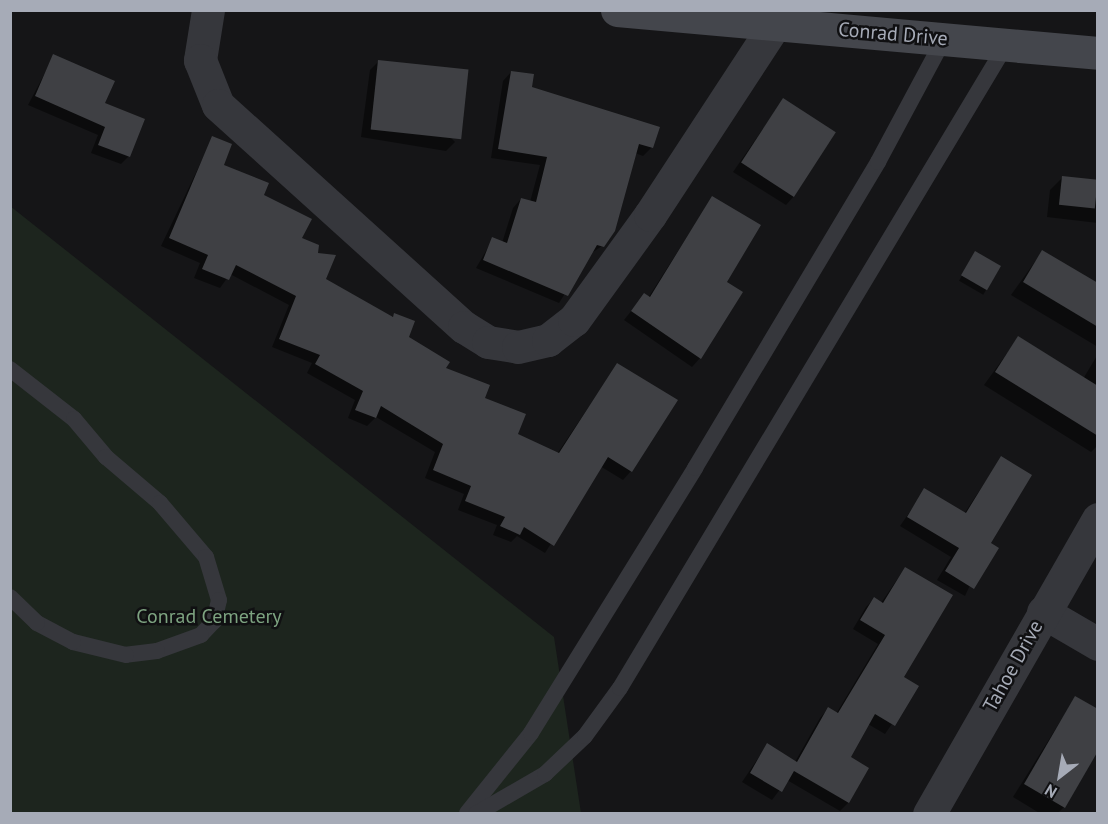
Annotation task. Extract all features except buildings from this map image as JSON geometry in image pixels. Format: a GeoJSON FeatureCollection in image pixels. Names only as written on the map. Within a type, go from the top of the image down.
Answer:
{"type":"FeatureCollection","features":[{"type":"Feature","properties":{"kind":"street"},"geometry":{"type":"LineString","coordinates":[[208,10],[200,60],[218,105],[464,327],[488,342],[518,347],[548,340],[574,320],[650,215],[774,24]]}},
{"type":"Feature","properties":{"kind":"street","name":"Conrad Drive"},"geometry":{"type":"LineString","coordinates":[[617,10],[660,12],[1098,53]]}},
{"type":"Feature","properties":{"kind":"street","name":"Tahoe Drive"},"geometry":{"type":"LineString","coordinates":[[929,813],[1098,519]]}},
{"type":"Feature","properties":{"kind":"street"},"geometry":{"type":"LineString","coordinates":[[1043,612],[1098,644]]}},
{"type":"Feature","properties":{"kind":"lane"},"geometry":{"type":"LineString","coordinates":[[466,813],[531,733],[690,476],[878,162],[944,39]]}},
{"type":"Feature","properties":{"kind":"lane"},"geometry":{"type":"LineString","coordinates":[[476,813],[545,774],[585,736],[620,688],[1006,45]]}},
{"type":"Feature","properties":{"kind":"lane"},"geometry":{"type":"LineString","coordinates":[[10,369],[74,419],[106,457],[160,503],[206,557],[219,600],[214,621],[201,635],[151,653],[126,655],[73,642],[37,623],[10,597]]}},
{"type":"Feature","properties":{"kind":"green space","name":"Conrad Cemetery"},"geometry":{"type":"Polygon","coordinates":[[[10,206],[554,637],[581,813],[11,813],[10,206]]]}}]}
